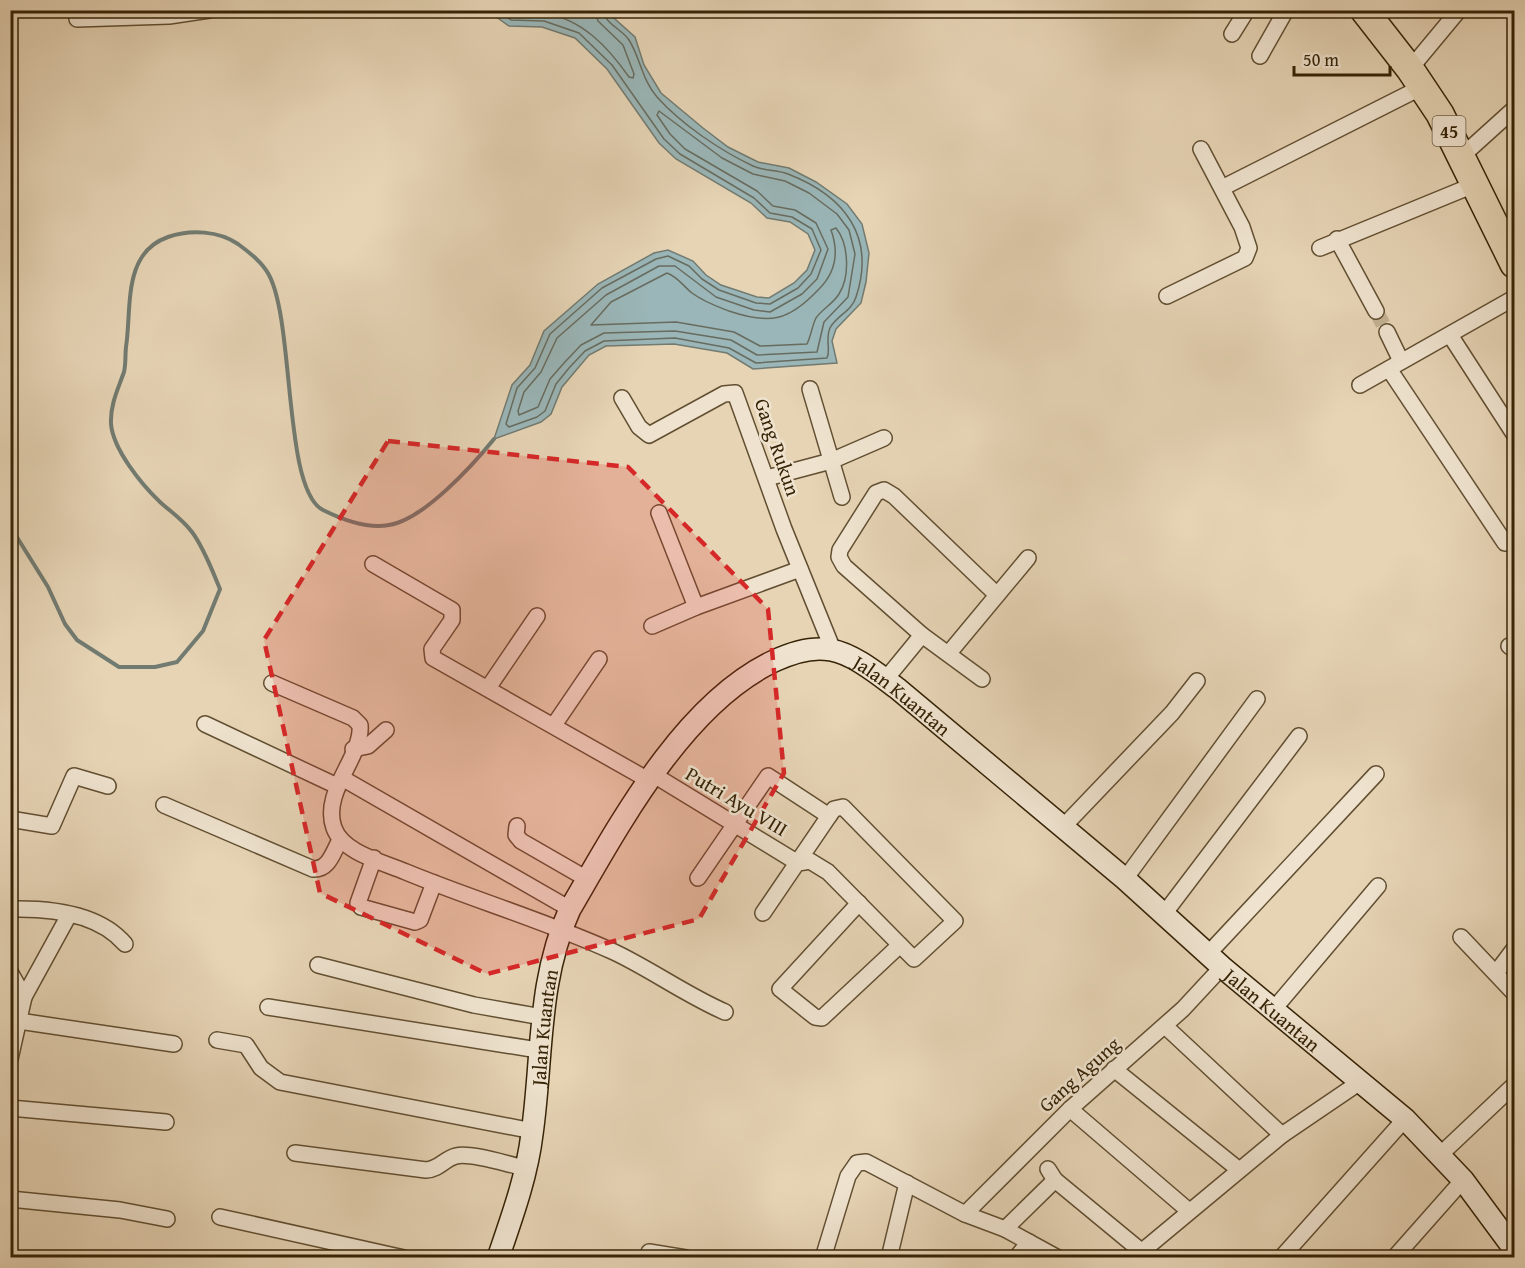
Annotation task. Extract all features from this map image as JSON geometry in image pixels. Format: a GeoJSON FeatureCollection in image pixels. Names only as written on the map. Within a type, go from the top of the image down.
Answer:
{"type":"FeatureCollection","features":[{"type":"Feature","properties":{"kind":"highway","name":"45"},"geometry":{"type":"LineString","coordinates":[[1364,10],[1416,78],[1440,114],[1515,264]]}},
{"type":"Feature","properties":{"kind":"street"},"geometry":{"type":"LineString","coordinates":[[1232,34],[1247,10]]}},
{"type":"Feature","properties":{"kind":"street"},"geometry":{"type":"LineString","coordinates":[[1260,56],[1286,10]]}},
{"type":"Feature","properties":{"kind":"street"},"geometry":{"type":"LineString","coordinates":[[1222,188],[1416,78],[1459,10]]}},
{"type":"Feature","properties":{"kind":"street"},"geometry":{"type":"LineString","coordinates":[[77,19],[169,16],[202,11]]}},
{"type":"Feature","properties":{"kind":"street"},"geometry":{"type":"LineString","coordinates":[[1462,156],[1515,109]]}},
{"type":"Feature","properties":{"kind":"street"},"geometry":{"type":"LineString","coordinates":[[1167,296],[1246,256],[1249,244],[1201,150]]}},
{"type":"Feature","properties":{"kind":"street"},"geometry":{"type":"LineString","coordinates":[[1320,248],[1337,239],[1476,184]]}},
{"type":"Feature","properties":{"kind":"street"},"geometry":{"type":"LineString","coordinates":[[1337,239],[1376,310]]}},
{"type":"Feature","properties":{"kind":"street"},"geometry":{"type":"LineString","coordinates":[[1360,385],[1515,298]]}},
{"type":"Feature","properties":{"kind":"street"},"geometry":{"type":"LineString","coordinates":[[1387,332],[1395,365],[1505,543]]}},
{"type":"Feature","properties":{"kind":"street"},"geometry":{"type":"LineString","coordinates":[[1450,335],[1515,434]]}},
{"type":"Feature","properties":{"kind":"street"},"geometry":{"type":"LineString","coordinates":[[810,389],[842,497]]}},
{"type":"Feature","properties":{"kind":"street","name":"Gang Rukun"},"geometry":{"type":"LineString","coordinates":[[622,398],[639,427],[649,435],[724,394],[735,393],[800,569],[833,650]]}},
{"type":"Feature","properties":{"kind":"street"},"geometry":{"type":"LineString","coordinates":[[767,478],[831,461],[884,438]]}},
{"type":"Feature","properties":{"kind":"street"},"geometry":{"type":"LineString","coordinates":[[982,679],[922,634],[840,561],[840,550],[879,491],[889,492],[997,595]]}},
{"type":"Feature","properties":{"kind":"street"},"geometry":{"type":"LineString","coordinates":[[659,513],[696,607]]}},
{"type":"Feature","properties":{"kind":"street"},"geometry":{"type":"LineString","coordinates":[[949,653],[1028,558]]}},
{"type":"Feature","properties":{"kind":"street","name":"Putri Ayu VIII"},"geometry":{"type":"LineString","coordinates":[[373,564],[452,610],[452,620],[431,654],[798,863],[815,863],[828,872],[900,945]]}},
{"type":"Feature","properties":{"kind":"street"},"geometry":{"type":"LineString","coordinates":[[652,626],[696,607],[800,569]]}},
{"type":"Feature","properties":{"kind":"street"},"geometry":{"type":"LineString","coordinates":[[488,688],[537,616]]}},
{"type":"Feature","properties":{"kind":"street"},"geometry":{"type":"LineString","coordinates":[[885,680],[922,634]]}},
{"type":"Feature","properties":{"kind":"street","name":"Jalan Kuantan"},"geometry":{"type":"LineString","coordinates":[[498,1257],[526,1168],[533,1131],[542,1017],[560,931],[570,909],[652,778],[687,729],[726,690],[752,671],[797,651],[833,650],[885,680],[1125,879],[1215,960],[1405,1119],[1441,1154],[1515,1249]]}},
{"type":"Feature","properties":{"kind":"street"},"geometry":{"type":"LineString","coordinates":[[554,725],[599,659]]}},
{"type":"Feature","properties":{"kind":"street"},"geometry":{"type":"LineString","coordinates":[[1063,827],[1172,713],[1197,681]]}},
{"type":"Feature","properties":{"kind":"street"},"geometry":{"type":"LineString","coordinates":[[272,683],[358,722],[360,730],[339,782],[332,814],[333,826],[340,840],[374,858],[434,883],[614,952],[690,997],[725,1012]]}},
{"type":"Feature","properties":{"kind":"street"},"geometry":{"type":"LineString","coordinates":[[1125,879],[1257,699]]}},
{"type":"Feature","properties":{"kind":"street"},"geometry":{"type":"LineString","coordinates":[[205,724],[339,782],[570,909]]}},
{"type":"Feature","properties":{"kind":"street"},"geometry":{"type":"LineString","coordinates":[[353,748],[368,746],[386,730]]}},
{"type":"Feature","properties":{"kind":"street"},"geometry":{"type":"LineString","coordinates":[[1164,914],[1299,736]]}},
{"type":"Feature","properties":{"kind":"street","name":"Gang Agung"},"geometry":{"type":"LineString","coordinates":[[965,1214],[1070,1109],[1165,1026],[1215,960],[1376,774]]}},
{"type":"Feature","properties":{"kind":"street"},"geometry":{"type":"LineString","coordinates":[[10,819],[52,826],[74,776],[108,786]]}},
{"type":"Feature","properties":{"kind":"street"},"geometry":{"type":"LineString","coordinates":[[698,878],[768,776],[829,816]]}},
{"type":"Feature","properties":{"kind":"street"},"geometry":{"type":"LineString","coordinates":[[164,805],[313,869],[319,869],[327,864],[340,840]]}},
{"type":"Feature","properties":{"kind":"street"},"geometry":{"type":"LineString","coordinates":[[763,913],[834,809],[843,807],[954,918],[954,924],[917,959],[900,945],[822,1018],[815,1017],[780,989],[859,903]]}},
{"type":"Feature","properties":{"kind":"street"},"geometry":{"type":"LineString","coordinates":[[517,826],[516,835],[521,841],[587,879]]}},
{"type":"Feature","properties":{"kind":"street"},"geometry":{"type":"LineString","coordinates":[[374,858],[358,903],[361,907],[415,922],[420,920],[434,883]]}},
{"type":"Feature","properties":{"kind":"street"},"geometry":{"type":"LineString","coordinates":[[1274,1009],[1378,886]]}},
{"type":"Feature","properties":{"kind":"street"},"geometry":{"type":"LineString","coordinates":[[10,909],[27,908],[69,915],[105,925],[124,944]]}},
{"type":"Feature","properties":{"kind":"street"},"geometry":{"type":"LineString","coordinates":[[10,1059],[15,1028],[24,997],[69,915]]}},
{"type":"Feature","properties":{"kind":"street"},"geometry":{"type":"LineString","coordinates":[[1461,937],[1515,993]]}},
{"type":"Feature","properties":{"kind":"street"},"geometry":{"type":"LineString","coordinates":[[1496,973],[1515,949]]}},
{"type":"Feature","properties":{"kind":"street"},"geometry":{"type":"LineString","coordinates":[[318,964],[474,1005],[542,1017]]}},
{"type":"Feature","properties":{"kind":"street"},"geometry":{"type":"LineString","coordinates":[[10,972],[24,997]]}},
{"type":"Feature","properties":{"kind":"street"},"geometry":{"type":"LineString","coordinates":[[268,1006],[538,1050]]}},
{"type":"Feature","properties":{"kind":"street"},"geometry":{"type":"LineString","coordinates":[[1165,1026],[1282,1135]]}},
{"type":"Feature","properties":{"kind":"street"},"geometry":{"type":"LineString","coordinates":[[15,1028],[174,1044]]}},
{"type":"Feature","properties":{"kind":"street"},"geometry":{"type":"LineString","coordinates":[[217,1040],[246,1045],[261,1068],[280,1082],[533,1131]]}},
{"type":"Feature","properties":{"kind":"street"},"geometry":{"type":"LineString","coordinates":[[1114,1069],[1238,1169]]}},
{"type":"Feature","properties":{"kind":"street"},"geometry":{"type":"LineString","coordinates":[[1005,1229],[1051,1175],[1137,1254],[1282,1135],[1360,1082]]}},
{"type":"Feature","properties":{"kind":"street"},"geometry":{"type":"LineString","coordinates":[[1441,1154],[1515,1084]]}},
{"type":"Feature","properties":{"kind":"street"},"geometry":{"type":"LineString","coordinates":[[10,1108],[166,1122]]}},
{"type":"Feature","properties":{"kind":"street"},"geometry":{"type":"LineString","coordinates":[[1070,1109],[1189,1211]]}},
{"type":"Feature","properties":{"kind":"street"},"geometry":{"type":"LineString","coordinates":[[1281,1257],[1405,1119]]}},
{"type":"Feature","properties":{"kind":"street"},"geometry":{"type":"LineString","coordinates":[[295,1153],[426,1170],[438,1168],[452,1157],[464,1155],[526,1168]]}},
{"type":"Feature","properties":{"kind":"street"},"geometry":{"type":"LineString","coordinates":[[823,1257],[848,1176],[857,1163],[873,1164],[965,1214],[1005,1229],[1058,1257]]}},
{"type":"Feature","properties":{"kind":"street"},"geometry":{"type":"LineString","coordinates":[[1394,1257],[1463,1180]]}},
{"type":"Feature","properties":{"kind":"street"},"geometry":{"type":"LineString","coordinates":[[889,1257],[908,1183]]}},
{"type":"Feature","properties":{"kind":"street"},"geometry":{"type":"LineString","coordinates":[[10,1199],[120,1210],[167,1219]]}},
{"type":"Feature","properties":{"kind":"street"},"geometry":{"type":"LineString","coordinates":[[220,1217],[404,1257]]}},
{"type":"Feature","properties":{"kind":"street"},"geometry":{"type":"LineString","coordinates":[[1016,1257],[1029,1242]]}},
{"type":"Feature","properties":{"kind":"street"},"geometry":{"type":"LineString","coordinates":[[649,1252],[686,1257]]}},
{"type":"Feature","properties":{"kind":"highlighted area"},"geometry":{"type":"Polygon","coordinates":[[[388,441],[628,467],[768,609],[784,773],[699,919],[487,974],[320,893],[264,640],[388,441]]]}},
{"type":"Feature","properties":{"kind":"water"},"geometry":{"type":"Polygon","coordinates":[[[488,11],[606,11],[635,37],[644,65],[661,93],[703,128],[728,147],[758,162],[789,168],[816,182],[847,204],[862,224],[869,253],[861,303],[836,329],[832,341],[837,363],[753,369],[727,353],[674,344],[606,346],[589,355],[562,387],[551,414],[541,422],[494,439],[512,385],[530,365],[544,331],[598,284],[654,253],[668,250],[693,261],[706,275],[721,285],[757,297],[769,298],[794,283],[807,270],[815,250],[808,234],[790,222],[767,218],[751,203],[676,159],[659,143],[607,69],[575,38],[542,27],[509,26],[488,11]]]}},
{"type":"Feature","properties":{"kind":"waterway"},"geometry":{"type":"LineString","coordinates":[[10,526],[48,587],[65,624],[77,640],[119,667],[155,667],[177,662],[203,631],[220,589],[207,559],[188,527],[153,495],[129,466],[117,444],[111,424],[113,404],[125,369],[130,299],[136,269],[143,255],[153,245],[177,234],[195,232],[222,236],[238,244],[255,258],[269,275],[277,298],[283,330],[295,440],[301,472],[310,496],[323,510],[364,525],[381,526],[402,521],[417,513],[446,490],[474,463],[494,439]]}},
{"type":"Feature","properties":{"kind":"tunnel"},"geometry":{"type":"LineString","coordinates":[[1376,311],[1387,332]]}}]}
